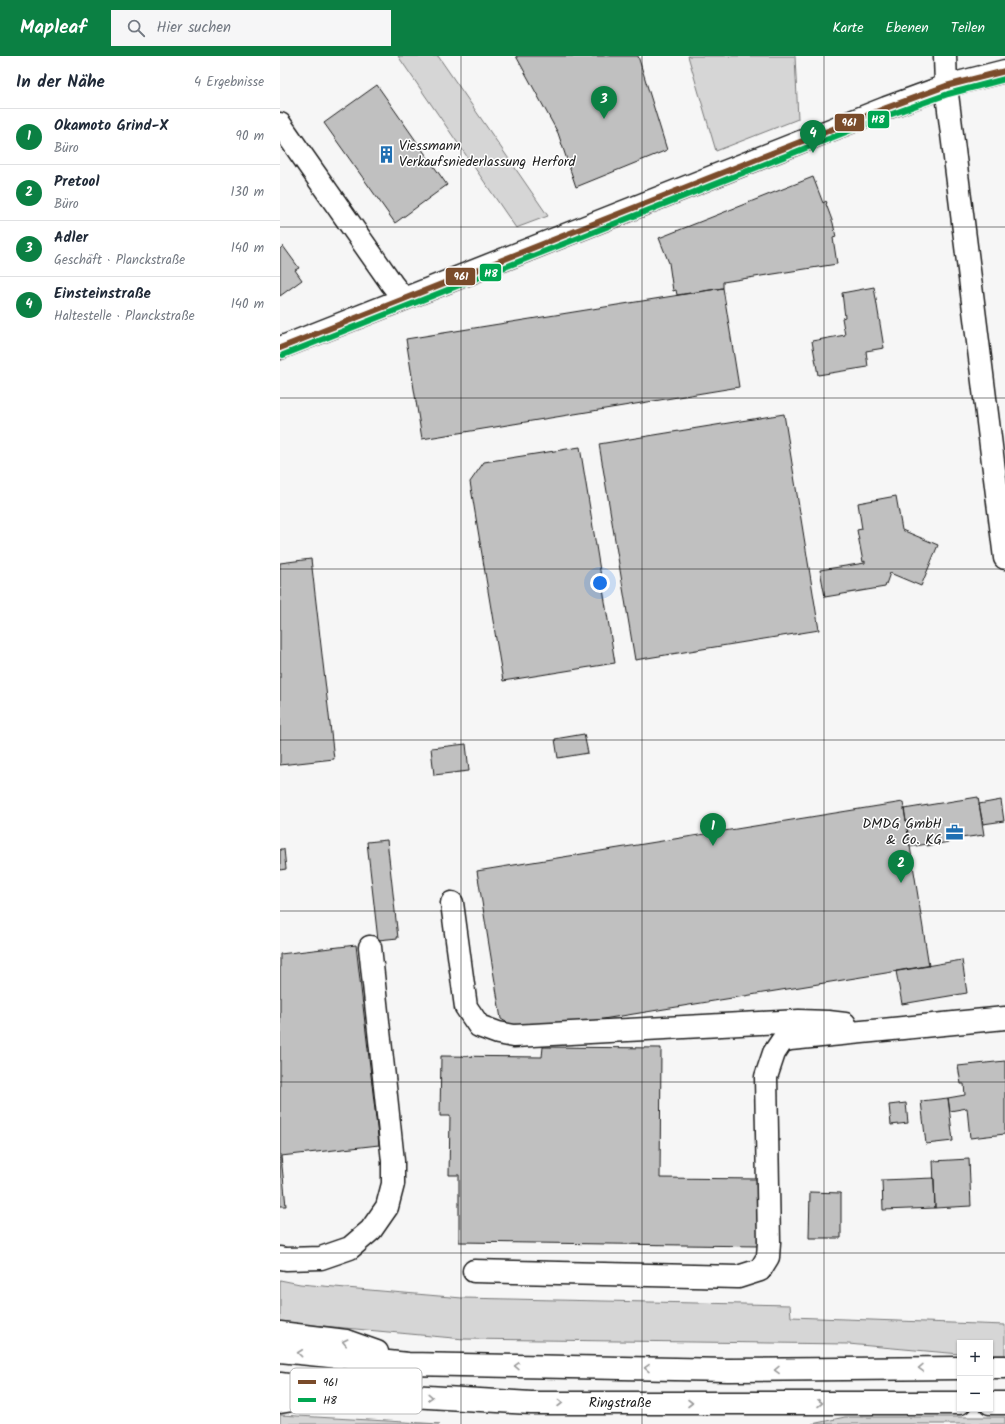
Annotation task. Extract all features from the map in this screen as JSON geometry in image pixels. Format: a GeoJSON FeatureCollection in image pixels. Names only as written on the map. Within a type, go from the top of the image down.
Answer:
{"type":"FeatureCollection","features":[{"type":"Feature","properties":{"kind":"main road"},"geometry":{"type":"LineString","coordinates":[[945,56],[946,86],[1005,558]]}},
{"type":"Feature","properties":{"kind":"main road"},"geometry":{"type":"LineString","coordinates":[[280,348],[879,110],[946,86],[1005,71]]}},
{"type":"Feature","properties":{"kind":"main road"},"geometry":{"type":"LineString","coordinates":[[280,124],[404,299]]}},
{"type":"Feature","properties":{"kind":"main road"},"geometry":{"type":"LineString","coordinates":[[452,903],[466,1007],[479,1026],[498,1033],[514,1036],[799,1021],[839,1023],[867,1032]]}},
{"type":"Feature","properties":{"kind":"main road"},"geometry":{"type":"LineString","coordinates":[[280,1258],[286,1260],[321,1258],[350,1248],[371,1230],[387,1207],[393,1184],[393,1161],[370,947]]}},
{"type":"Feature","properties":{"kind":"main road"},"geometry":{"type":"LineString","coordinates":[[474,1271],[738,1277],[760,1270],[768,1257],[769,1242],[766,1077],[774,1053],[782,1041],[1005,1018]]}},
{"type":"Feature","properties":{"kind":"main road"},"geometry":{"type":"LineString","coordinates":[[280,1333],[346,1341],[408,1364]]}},
{"type":"Feature","properties":{"kind":"main road"},"geometry":{"type":"LineString","coordinates":[[280,1351],[408,1364],[728,1370],[957,1368]]}},
{"type":"Feature","properties":{"kind":"main road"},"geometry":{"type":"LineString","coordinates":[[993,1367],[1005,1367]]}},
{"type":"Feature","properties":{"kind":"main road","name":"Ringstraße"},"geometry":{"type":"LineString","coordinates":[[280,1384],[290,1385]]}},
{"type":"Feature","properties":{"kind":"main road","name":"Ringstraße"},"geometry":{"type":"LineString","coordinates":[[422,1397],[531,1403],[957,1403]]}},
{"type":"Feature","properties":{"kind":"main road"},"geometry":{"type":"LineString","coordinates":[[280,1402],[290,1400]]}},
{"type":"Feature","properties":{"kind":"main road"},"geometry":{"type":"LineString","coordinates":[[993,1403],[1005,1403]]}},
{"type":"Feature","properties":{"kind":"shaded area"},"geometry":{"type":"Polygon","coordinates":[[[398,56],[438,56],[548,216],[516,228],[398,56]]]}},
{"type":"Feature","properties":{"kind":"shaded area"},"geometry":{"type":"Polygon","coordinates":[[[688,56],[795,56],[798,119],[716,151],[688,56]]]}},
{"type":"Feature","properties":{"kind":"shaded area"},"geometry":{"type":"Polygon","coordinates":[[[280,1280],[300,1284],[462,1298],[790,1305],[791,1317],[1005,1325],[1005,1355],[993,1355],[993,1340],[957,1340],[957,1354],[848,1344],[464,1339],[280,1322],[280,1280]]]}},
{"type":"Feature","properties":{"kind":"shaded area"},"geometry":{"type":"Polygon","coordinates":[[[280,1415],[440,1424],[280,1424],[280,1415]]]}},
{"type":"Feature","properties":{"kind":"shaded area"},"geometry":{"type":"Polygon","coordinates":[[[845,1417],[1005,1417],[1005,1424],[812,1424],[845,1417]]]}},
{"type":"Feature","properties":{"kind":"building"},"geometry":{"type":"Polygon","coordinates":[[[516,56],[638,56],[667,150],[576,187],[558,133],[516,56]]]}},
{"type":"Feature","properties":{"kind":"building","name":"Viessmann Verkaufsniederlassung Herford"},"geometry":{"type":"Polygon","coordinates":[[[377,85],[447,185],[395,223],[324,123],[377,85]]]}},
{"type":"Feature","properties":{"kind":"building"},"geometry":{"type":"Polygon","coordinates":[[[813,177],[823,203],[826,201],[827,203],[826,204],[833,223],[836,237],[833,238],[837,264],[723,282],[723,288],[677,295],[676,290],[673,291],[669,263],[659,238],[813,177]]]}},
{"type":"Feature","properties":{"kind":"building"},"geometry":{"type":"Polygon","coordinates":[[[283,246],[299,268],[295,270],[302,280],[280,296],[280,249],[283,246]]]}},
{"type":"Feature","properties":{"kind":"building"},"geometry":{"type":"Polygon","coordinates":[[[874,287],[884,348],[866,351],[868,367],[818,375],[812,341],[845,335],[842,318],[845,317],[842,293],[874,287]]]}},
{"type":"Feature","properties":{"kind":"building"},"geometry":{"type":"Polygon","coordinates":[[[723,288],[739,387],[422,439],[406,339],[723,288]]]}},
{"type":"Feature","properties":{"kind":"building"},"geometry":{"type":"Polygon","coordinates":[[[784,414],[819,630],[635,660],[599,444],[784,414]]]}},
{"type":"Feature","properties":{"kind":"building"},"geometry":{"type":"Polygon","coordinates":[[[580,447],[615,663],[503,681],[470,482],[484,462],[580,447]]]}},
{"type":"Feature","properties":{"kind":"building"},"geometry":{"type":"Polygon","coordinates":[[[896,496],[902,530],[938,545],[921,586],[890,573],[885,587],[825,597],[820,570],[865,563],[865,561],[863,562],[857,530],[862,529],[858,503],[896,496]]]}},
{"type":"Feature","properties":{"kind":"building"},"geometry":{"type":"Polygon","coordinates":[[[311,559],[334,759],[280,765],[280,563],[311,559]]]}},
{"type":"Feature","properties":{"kind":"building"},"geometry":{"type":"Polygon","coordinates":[[[584,734],[588,753],[558,758],[555,739],[584,734]]]}},
{"type":"Feature","properties":{"kind":"building"},"geometry":{"type":"Polygon","coordinates":[[[466,744],[469,771],[434,775],[431,748],[466,744]]]}},
{"type":"Feature","properties":{"kind":"building"},"geometry":{"type":"Polygon","coordinates":[[[978,797],[984,835],[953,839],[954,841],[927,846],[927,844],[910,847],[904,809],[978,797]]]}},
{"type":"Feature","properties":{"kind":"building"},"geometry":{"type":"Polygon","coordinates":[[[1001,800],[1004,821],[983,824],[979,804],[1001,800]]]}},
{"type":"Feature","properties":{"kind":"building"},"geometry":{"type":"Polygon","coordinates":[[[903,802],[929,966],[523,1032],[501,1019],[477,871],[903,802]]]}},
{"type":"Feature","properties":{"kind":"building"},"geometry":{"type":"Polygon","coordinates":[[[387,840],[398,938],[378,940],[367,842],[387,840]]]}},
{"type":"Feature","properties":{"kind":"building"},"geometry":{"type":"Polygon","coordinates":[[[280,849],[284,849],[286,869],[280,870],[280,849]]]}},
{"type":"Feature","properties":{"kind":"building"},"geometry":{"type":"Polygon","coordinates":[[[356,945],[379,1145],[281,1156],[286,1206],[280,1206],[280,954],[356,945]]]}},
{"type":"Feature","properties":{"kind":"building"},"geometry":{"type":"Polygon","coordinates":[[[962,960],[967,993],[902,1004],[896,971],[962,960]]]}},
{"type":"Feature","properties":{"kind":"building"},"geometry":{"type":"Polygon","coordinates":[[[543,1047],[661,1048],[660,1178],[760,1179],[759,1246],[459,1242],[459,1175],[449,1175],[450,1116],[440,1116],[441,1056],[542,1057],[543,1047]]]}},
{"type":"Feature","properties":{"kind":"building"},"geometry":{"type":"Polygon","coordinates":[[[1005,1061],[1005,1134],[970,1138],[967,1108],[950,1111],[948,1098],[965,1095],[964,1084],[961,1084],[958,1066],[1005,1061]]]}},
{"type":"Feature","properties":{"kind":"building"},"geometry":{"type":"Polygon","coordinates":[[[948,1098],[953,1141],[926,1144],[921,1101],[948,1098]]]}},
{"type":"Feature","properties":{"kind":"building"},"geometry":{"type":"Polygon","coordinates":[[[906,1103],[908,1123],[891,1125],[889,1105],[906,1103]]]}},
{"type":"Feature","properties":{"kind":"building"},"geometry":{"type":"Polygon","coordinates":[[[969,1159],[971,1206],[935,1208],[933,1161],[969,1159]]]}},
{"type":"Feature","properties":{"kind":"building"},"geometry":{"type":"Polygon","coordinates":[[[934,1178],[935,1208],[883,1210],[882,1180],[934,1178]]]}},
{"type":"Feature","properties":{"kind":"building"},"geometry":{"type":"Polygon","coordinates":[[[810,1192],[841,1193],[841,1238],[809,1238],[810,1192]]]}},
{"type":"Feature","properties":{"kind":"transit line","name":"961"},"geometry":{"type":"LineString","coordinates":[[280,348],[886,108],[946,86],[1005,71]]}},
{"type":"Feature","properties":{"kind":"transit line","name":"H8"},"geometry":{"type":"LineString","coordinates":[[283,355],[889,115],[948,94],[1005,79]]}},
{"type":"Feature","properties":{"kind":"place","name":"Adler"},"geometry":{"type":"Point","coordinates":[604,119]}},
{"type":"Feature","properties":{"kind":"place","name":"Einsteinstraße"},"geometry":{"type":"Point","coordinates":[813,153]}},
{"type":"Feature","properties":{"kind":"place","name":"Viessmann Verkaufsniederlassung Herford"},"geometry":{"type":"Point","coordinates":[386,154]}},
{"type":"Feature","properties":{"kind":"place","name":"DMDG GmbH & Co. KG"},"geometry":{"type":"Point","coordinates":[955,832]}},
{"type":"Feature","properties":{"kind":"place","name":"Okamoto Grind-X"},"geometry":{"type":"Point","coordinates":[713,846]}},
{"type":"Feature","properties":{"kind":"place","name":"Pretool"},"geometry":{"type":"Point","coordinates":[901,883]}}]}
